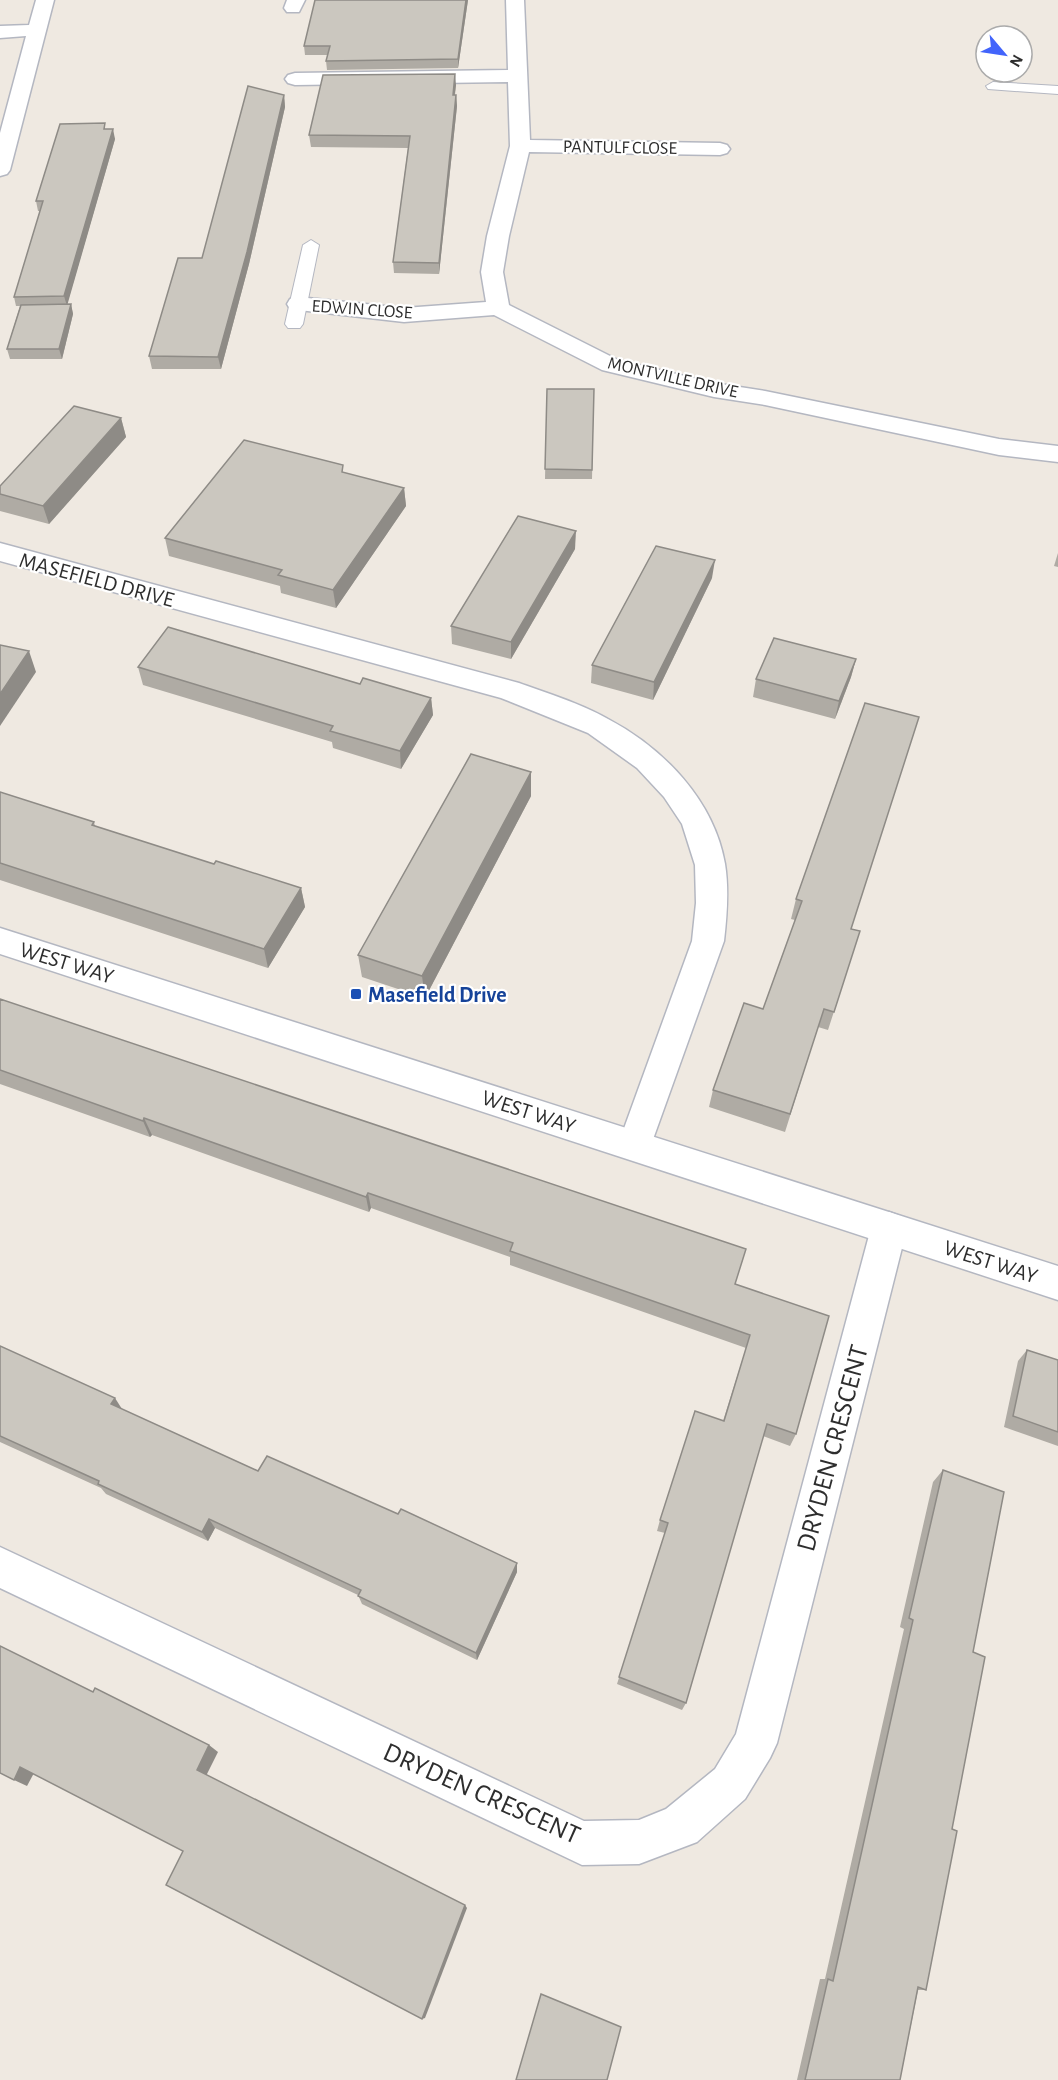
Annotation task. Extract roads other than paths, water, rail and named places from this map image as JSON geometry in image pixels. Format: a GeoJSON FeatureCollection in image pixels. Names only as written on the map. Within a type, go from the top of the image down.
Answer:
{"type":"FeatureCollection","features":[{"type":"Feature","properties":{"kind":"street"},"geometry":{"type":"LineString","coordinates":[[0,170],[45,0]]}},
{"type":"Feature","properties":{"kind":"street"},"geometry":{"type":"LineString","coordinates":[[498,308],[492,272],[498,236],[520,146],[515,0]]}},
{"type":"Feature","properties":{"kind":"street"},"geometry":{"type":"LineString","coordinates":[[0,32],[37,30]]}},
{"type":"Feature","properties":{"kind":"street"},"geometry":{"type":"LineString","coordinates":[[296,79],[516,76]]}},
{"type":"Feature","properties":{"kind":"street","name":"PANTULF CLOSE"},"geometry":{"type":"LineString","coordinates":[[520,146],[720,149]]}},
{"type":"Feature","properties":{"kind":"street","name":"EDWIN CLOSE"},"geometry":{"type":"LineString","coordinates":[[296,314],[404,315],[498,308]]}},
{"type":"Feature","properties":{"kind":"street","name":"MONTVILLE DRIVE"},"geometry":{"type":"LineString","coordinates":[[498,308],[610,365],[714,390],[765,398],[999,447],[1058,454]]}},
{"type":"Feature","properties":{"kind":"street","name":"MASEFIELD DRIVE"},"geometry":{"type":"LineString","coordinates":[[0,552],[509,690],[599,726],[636,751],[664,777],[686,806],[704,842],[710,872],[713,911],[708,940],[634,1145]]}},
{"type":"Feature","properties":{"kind":"street","name":"WEST WAY"},"geometry":{"type":"LineString","coordinates":[[0,941],[1058,1283]]}},
{"type":"Feature","properties":{"kind":"street","name":"DRYDEN CRESCENT"},"geometry":{"type":"LineString","coordinates":[[0,1567],[582,1843],[639,1842],[681,1826],[730,1784],[755,1743],[889,1228]]}},
{"type":"Feature","properties":{"kind":"lane"},"geometry":{"type":"LineString","coordinates":[[993,86],[1058,90]]}},
{"type":"Feature","properties":{"kind":"lane"},"geometry":{"type":"LineString","coordinates":[[296,314],[310,245]]}},
{"type":"Feature","properties":{"kind":"place","name":"Masefield Drive"},"geometry":{"type":"Point","coordinates":[356,994]}}]}
